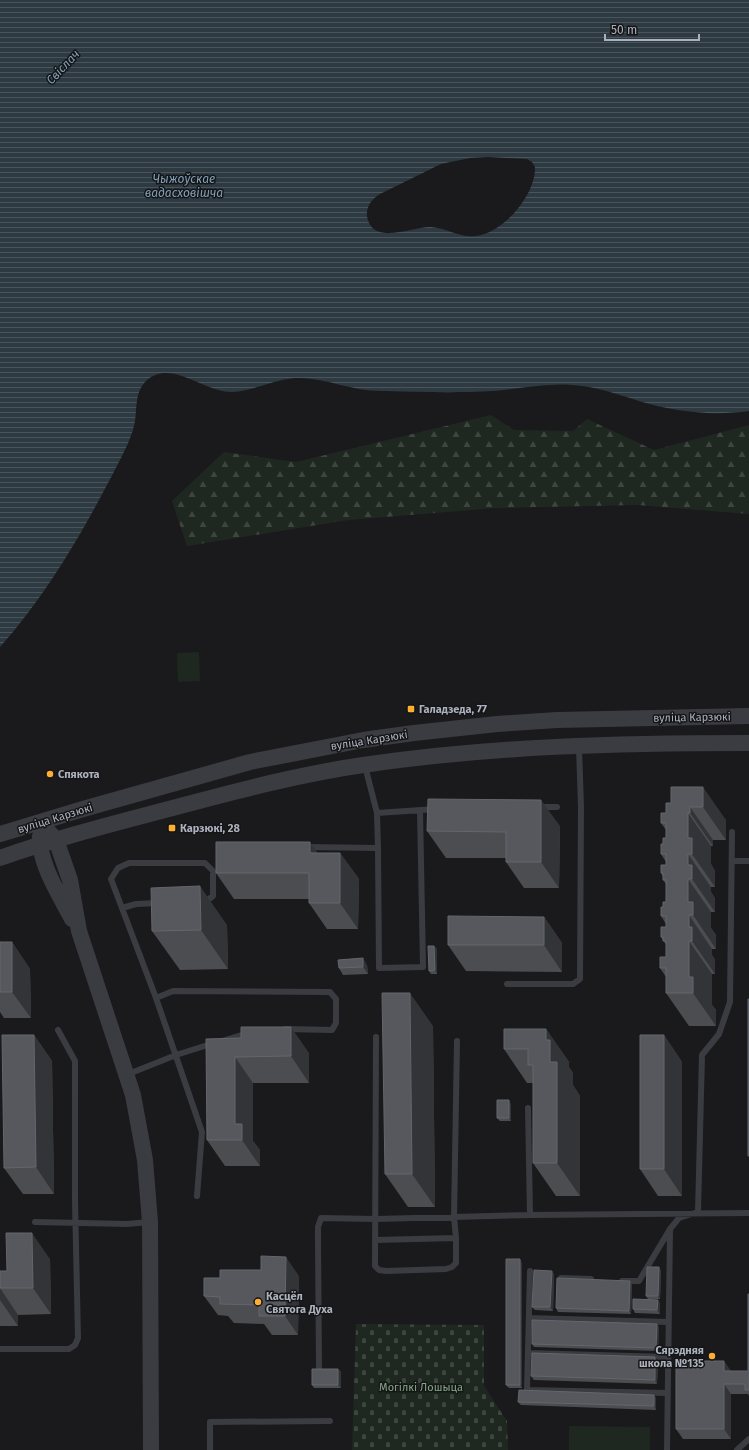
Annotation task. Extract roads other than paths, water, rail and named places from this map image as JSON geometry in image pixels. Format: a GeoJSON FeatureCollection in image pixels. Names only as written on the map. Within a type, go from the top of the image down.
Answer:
{"type":"FeatureCollection","features":[{"type":"Feature","properties":{"kind":"street","name":"вуліца Карзюкі"},"geometry":{"type":"LineString","coordinates":[[0,834],[250,762],[312,749],[414,733],[497,724],[557,720],[749,716]]}},
{"type":"Feature","properties":{"kind":"street","name":"вуліца Карзюкі"},"geometry":{"type":"LineString","coordinates":[[0,858],[56,840],[238,791],[335,769],[469,752],[579,746],[749,743]]}},
{"type":"Feature","properties":{"kind":"street"},"geometry":{"type":"LineString","coordinates":[[40,822],[56,840],[70,880],[79,930],[133,1095],[145,1160],[150,1222],[151,1450]]}},
{"type":"Feature","properties":{"kind":"street"},"geometry":{"type":"LineString","coordinates":[[40,822],[39,846],[54,886],[79,930]]}},
{"type":"Feature","properties":{"kind":"lane"},"geometry":{"type":"LineString","coordinates":[[507,984],[573,984],[580,979],[581,807],[579,746]]}},
{"type":"Feature","properties":{"kind":"lane"},"geometry":{"type":"LineString","coordinates":[[365,765],[377,812],[380,968],[423,967],[420,810]]}},
{"type":"Feature","properties":{"kind":"lane"},"geometry":{"type":"LineString","coordinates":[[534,807],[557,807]]}},
{"type":"Feature","properties":{"kind":"lane"},"geometry":{"type":"LineString","coordinates":[[377,812],[443,809]]}},
{"type":"Feature","properties":{"kind":"lane"},"geometry":{"type":"LineString","coordinates":[[698,1212],[702,1055],[719,1034],[730,1002],[732,832]]}},
{"type":"Feature","properties":{"kind":"lane"},"geometry":{"type":"LineString","coordinates":[[300,847],[378,848]]}},
{"type":"Feature","properties":{"kind":"lane"},"geometry":{"type":"LineString","coordinates":[[732,861],[749,861]]}},
{"type":"Feature","properties":{"kind":"lane"},"geometry":{"type":"LineString","coordinates":[[190,902],[205,902],[213,896],[213,871],[205,863],[129,863],[118,868],[111,879],[156,998],[202,1132],[197,1196]]}},
{"type":"Feature","properties":{"kind":"lane"},"geometry":{"type":"LineString","coordinates":[[122,908],[136,904],[169,903]]}},
{"type":"Feature","properties":{"kind":"lane"},"geometry":{"type":"LineString","coordinates":[[156,998],[174,991],[181,991],[330,992],[336,999],[336,1023],[332,1030],[281,1029]]}},
{"type":"Feature","properties":{"kind":"lane"},"geometry":{"type":"LineString","coordinates":[[0,1349],[69,1349],[75,1345],[78,1338],[75,1061],[58,1030]]}},
{"type":"Feature","properties":{"kind":"lane"},"geometry":{"type":"LineString","coordinates":[[126,1075],[176,1055],[252,1031]]}},
{"type":"Feature","properties":{"kind":"lane"},"geometry":{"type":"LineString","coordinates":[[376,1036],[375,1266],[379,1270],[386,1271],[446,1269],[452,1267],[456,1263],[454,1216],[457,1041]]}},
{"type":"Feature","properties":{"kind":"lane"},"geometry":{"type":"LineString","coordinates":[[528,1108],[530,1215]]}},
{"type":"Feature","properties":{"kind":"lane"},"geometry":{"type":"LineString","coordinates":[[616,1280],[639,1281],[670,1229],[679,1218],[698,1212]]}},
{"type":"Feature","properties":{"kind":"lane"},"geometry":{"type":"LineString","coordinates":[[319,1367],[318,1227],[321,1218],[376,1219],[454,1216],[698,1212],[749,1213]]}},
{"type":"Feature","properties":{"kind":"lane"},"geometry":{"type":"LineString","coordinates":[[35,1222],[127,1224],[150,1222]]}},
{"type":"Feature","properties":{"kind":"lane"},"geometry":{"type":"LineString","coordinates":[[667,1450],[670,1229]]}},
{"type":"Feature","properties":{"kind":"lane"},"geometry":{"type":"LineString","coordinates":[[376,1240],[456,1238]]}},
{"type":"Feature","properties":{"kind":"lane"},"geometry":{"type":"LineString","coordinates":[[530,1271],[528,1390],[667,1393]]}},
{"type":"Feature","properties":{"kind":"lane"},"geometry":{"type":"LineString","coordinates":[[561,1278],[600,1280]]}},
{"type":"Feature","properties":{"kind":"lane"},"geometry":{"type":"LineString","coordinates":[[529,1318],[668,1322]]}},
{"type":"Feature","properties":{"kind":"lane"},"geometry":{"type":"LineString","coordinates":[[528,1353],[668,1357]]}},
{"type":"Feature","properties":{"kind":"lane"},"geometry":{"type":"LineString","coordinates":[[210,1450],[210,1422],[330,1421]]}},
{"type":"Feature","properties":{"kind":"lane"},"geometry":{"type":"LineString","coordinates":[[737,1450],[749,1439]]}},
{"type":"Feature","properties":{"kind":"water","name":"Чыжоўскае вадасховішча"},"geometry":{"type":"Polygon","coordinates":[[[0,0],[749,0],[749,411],[707,413],[666,408],[598,389],[572,385],[542,385],[480,392],[382,391],[359,389],[316,379],[295,378],[248,390],[232,392],[221,391],[176,374],[165,373],[155,375],[142,386],[137,400],[135,421],[130,439],[82,531],[52,580],[0,647],[0,0]],[[488,157],[470,158],[441,164],[374,198],[370,203],[367,212],[370,225],[377,231],[385,233],[431,227],[464,236],[476,236],[486,233],[497,228],[507,220],[524,200],[534,178],[535,167],[532,162],[527,159],[488,157]]]}},
{"type":"Feature","properties":{"kind":"place","name":"Галадзеда, 77"},"geometry":{"type":"Point","coordinates":[411,709]}},
{"type":"Feature","properties":{"kind":"place","name":"Спякота"},"geometry":{"type":"Point","coordinates":[50,774]}},
{"type":"Feature","properties":{"kind":"place","name":"Карзюкі, 28"},"geometry":{"type":"Point","coordinates":[172,828]}},
{"type":"Feature","properties":{"kind":"place","name":"Касцёл Святога Духа"},"geometry":{"type":"Point","coordinates":[258,1302]}},
{"type":"Feature","properties":{"kind":"place","name":"Сярэдняя школа №135"},"geometry":{"type":"Point","coordinates":[712,1356]}},
{"type":"Feature","properties":{"kind":"water label","name":"Свіслач"},"geometry":{"type":"Point","coordinates":[63,67]}},
{"type":"Feature","properties":{"kind":"park label","name":"Могілкі Лошыца"},"geometry":{"type":"Point","coordinates":[421,1387]}}]}
